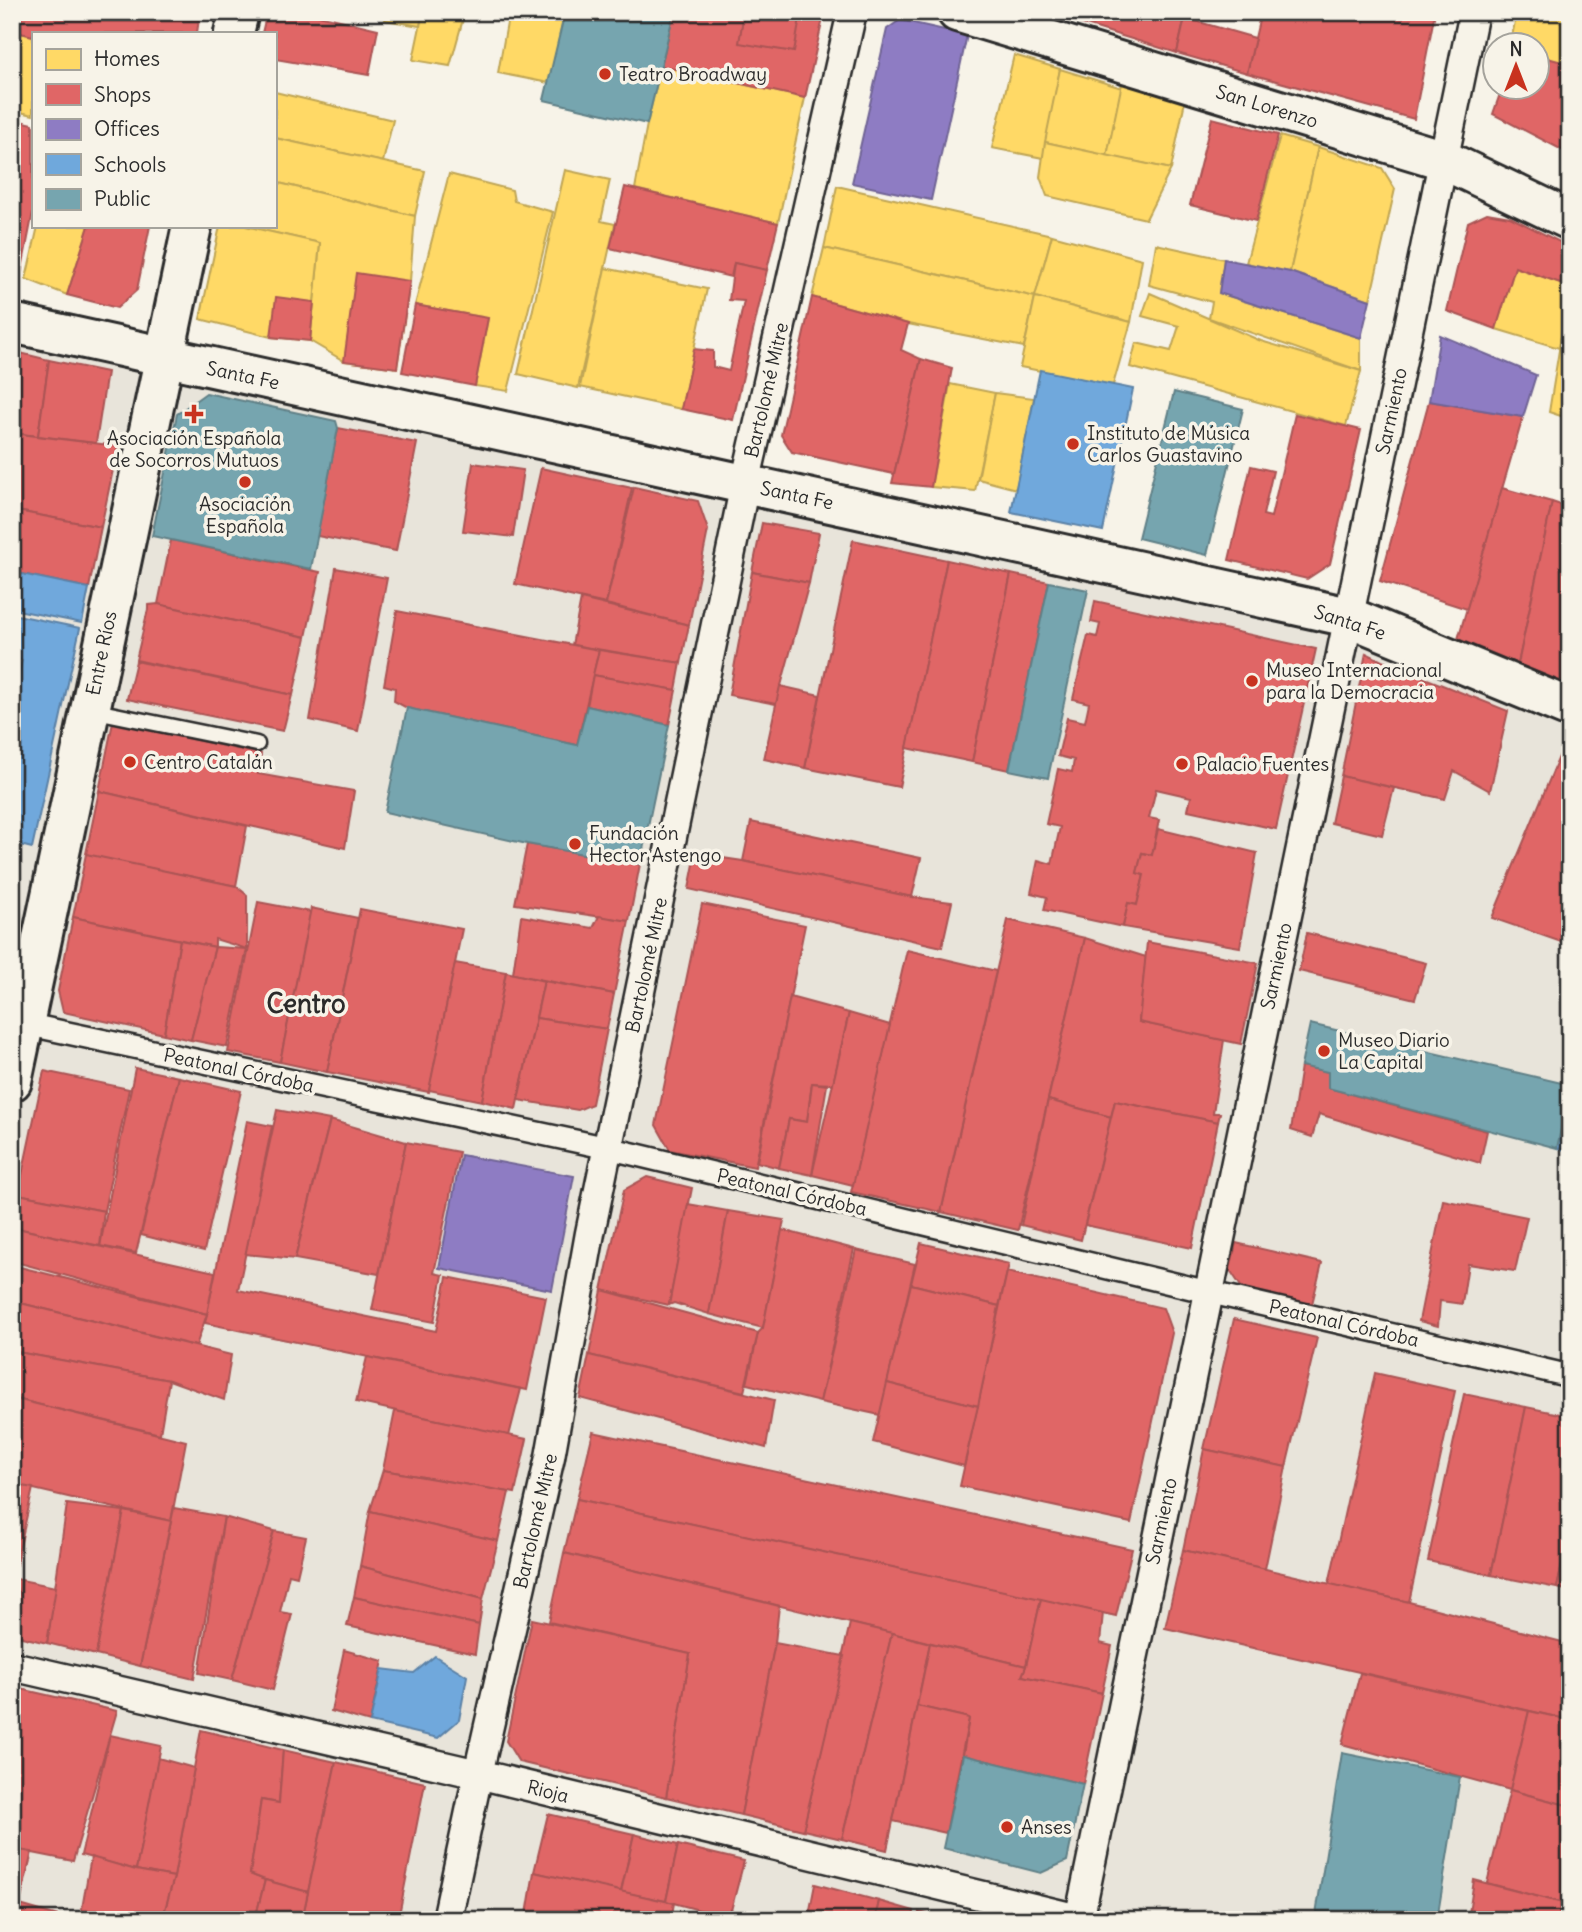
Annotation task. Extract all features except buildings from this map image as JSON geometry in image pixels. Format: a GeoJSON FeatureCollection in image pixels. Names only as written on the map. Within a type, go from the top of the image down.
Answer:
{"type":"FeatureCollection","features":[{"type":"Feature","properties":{"kind":"main road"},"geometry":{"type":"LineString","coordinates":[[234,32],[239,12]]}},
{"type":"Feature","properties":{"kind":"main road","name":"San Lorenzo"},"geometry":{"type":"LineString","coordinates":[[957,12],[1444,160],[1570,220]]}},
{"type":"Feature","properties":{"kind":"main road","name":"Entre Ríos"},"geometry":{"type":"LineString","coordinates":[[12,1081],[18,1023],[89,710],[192,228]]}},
{"type":"Feature","properties":{"kind":"main road","name":"Santa Fe"},"geometry":{"type":"LineString","coordinates":[[12,323],[1349,617],[1570,708]]}},
{"type":"Feature","properties":{"kind":"street","name":"Bartolomé Mitre"},"geometry":{"type":"LineString","coordinates":[[447,1920],[550,1457],[590,1233],[745,484],[852,12]]}},
{"type":"Feature","properties":{"kind":"street","name":"Sarmiento"},"geometry":{"type":"LineString","coordinates":[[1080,1919],[1474,12]]}},
{"type":"Feature","properties":{"kind":"street","name":"Peatonal Córdoba"},"geometry":{"type":"LineString","coordinates":[[18,1023],[608,1148],[1570,1376]]}},
{"type":"Feature","properties":{"kind":"street","name":"Rioja"},"geometry":{"type":"LineString","coordinates":[[12,1666],[478,1774],[1080,1919]]}},
{"type":"Feature","properties":{"kind":"lane"},"geometry":{"type":"LineString","coordinates":[[89,710],[257,744]]}},
{"type":"Feature","properties":{"kind":"shaded area"},"geometry":{"type":"Polygon","coordinates":[[[12,323],[1349,617],[1570,708],[1570,1920],[12,1920],[12,323]]]}},
{"type":"Feature","properties":{"kind":"place","name":"Teatro Broadway"},"geometry":{"type":"Point","coordinates":[605,74]}},
{"type":"Feature","properties":{"kind":"place","name":"Asociación Española de Socorros Mutuos"},"geometry":{"type":"Point","coordinates":[194,414]}},
{"type":"Feature","properties":{"kind":"place","name":"Instituto de Música Carlos Guastavino"},"geometry":{"type":"Point","coordinates":[1073,444]}},
{"type":"Feature","properties":{"kind":"place","name":"Asociación Española"},"geometry":{"type":"Point","coordinates":[245,482]}},
{"type":"Feature","properties":{"kind":"place","name":"Museo Internacional para la Democracia"},"geometry":{"type":"Point","coordinates":[1252,681]}},
{"type":"Feature","properties":{"kind":"place","name":"Centro Catalán"},"geometry":{"type":"Point","coordinates":[130,762]}},
{"type":"Feature","properties":{"kind":"place","name":"Palacio Fuentes"},"geometry":{"type":"Point","coordinates":[1182,764]}},
{"type":"Feature","properties":{"kind":"place","name":"Fundación Hector Astengo"},"geometry":{"type":"Point","coordinates":[575,844]}},
{"type":"Feature","properties":{"kind":"place","name":"Museo Diario La Capital"},"geometry":{"type":"Point","coordinates":[1324,1051]}},
{"type":"Feature","properties":{"kind":"place","name":"Anses"},"geometry":{"type":"Point","coordinates":[1007,1827]}},
{"type":"Feature","properties":{"kind":"district","name":"Centro"},"geometry":{"type":"Point","coordinates":[306,1003]}}]}
